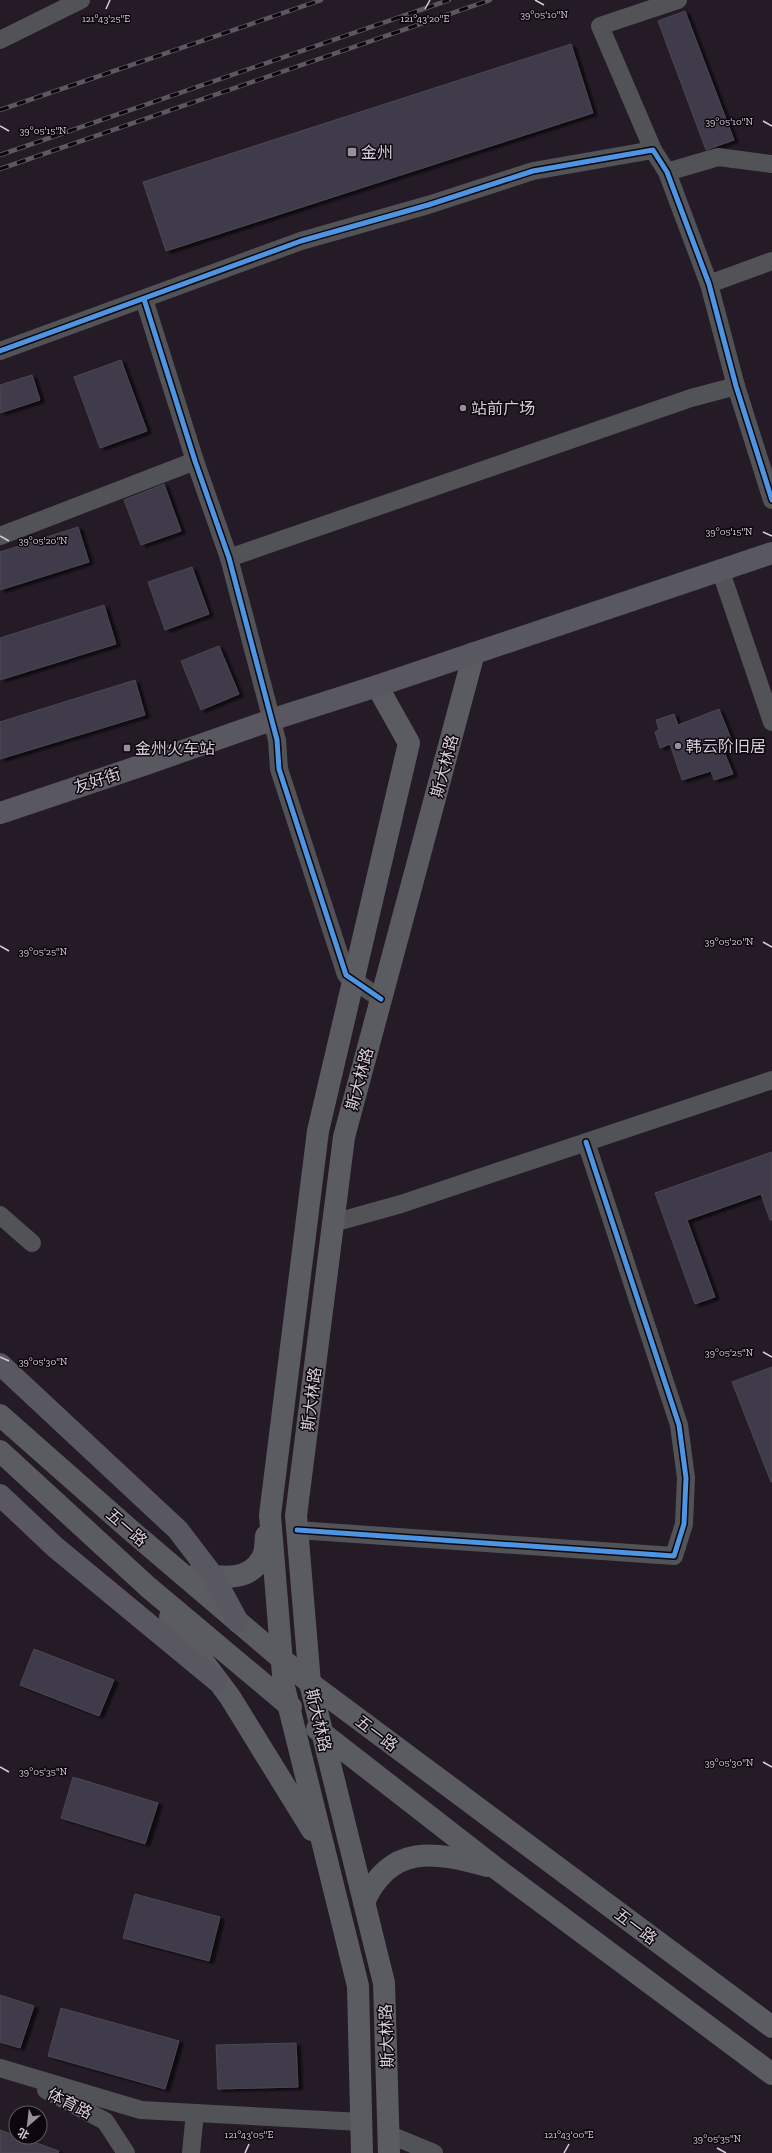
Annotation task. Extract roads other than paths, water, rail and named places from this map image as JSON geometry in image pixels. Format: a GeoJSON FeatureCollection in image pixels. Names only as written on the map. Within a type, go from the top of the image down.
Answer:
{"type":"FeatureCollection","features":[{"type":"Feature","properties":{"kind":"highway","name":"友好街"},"geometry":{"type":"LineString","coordinates":[[0,813],[146,764],[272,719],[474,654],[720,569],[772,553]]}},
{"type":"Feature","properties":{"kind":"highway"},"geometry":{"type":"LineString","coordinates":[[0,1364],[178,1530],[213,1576],[238,1622]]}},
{"type":"Feature","properties":{"kind":"highway"},"geometry":{"type":"LineString","coordinates":[[0,1495],[55,1547],[216,1680]]}},
{"type":"Feature","properties":{"kind":"main road","name":"斯大林路"},"geometry":{"type":"LineString","coordinates":[[389,2143],[384,1982],[310,1683],[296,1516],[344,1137],[474,654]]}},
{"type":"Feature","properties":{"kind":"main road","name":"斯大林路"},"geometry":{"type":"LineString","coordinates":[[362,2153],[358,1986],[287,1704],[281,1659],[270,1515],[318,1132],[409,742],[377,686]]}},
{"type":"Feature","properties":{"kind":"main road","name":"五一路"},"geometry":{"type":"LineString","coordinates":[[0,1415],[28,1441],[310,1683],[772,2027]]}},
{"type":"Feature","properties":{"kind":"main road"},"geometry":{"type":"LineString","coordinates":[[4,1455],[148,1587],[321,1732],[497,1869],[772,2074]]}},
{"type":"Feature","properties":{"kind":"main road"},"geometry":{"type":"LineString","coordinates":[[180,1572],[232,1578],[254,1570],[263,1557],[270,1515]]}},
{"type":"Feature","properties":{"kind":"main road"},"geometry":{"type":"LineString","coordinates":[[148,1587],[230,1697],[323,1848]]}},
{"type":"Feature","properties":{"kind":"main road"},"geometry":{"type":"LineString","coordinates":[[364,1902],[372,1885],[384,1871],[400,1861],[419,1856],[462,1859],[497,1869]]}},
{"type":"Feature","properties":{"kind":"street"},"geometry":{"type":"LineString","coordinates":[[0,40],[81,0]]}},
{"type":"Feature","properties":{"kind":"street"},"geometry":{"type":"LineString","coordinates":[[678,0],[600,26],[653,150],[667,172],[709,284],[736,386],[772,500]]}},
{"type":"Feature","properties":{"kind":"street"},"geometry":{"type":"LineString","coordinates":[[0,351],[301,241],[428,205],[533,171],[653,150]]}},
{"type":"Feature","properties":{"kind":"street"},"geometry":{"type":"LineString","coordinates":[[667,172],[718,157],[772,164]]}},
{"type":"Feature","properties":{"kind":"street"},"geometry":{"type":"LineString","coordinates":[[709,284],[772,261]]}},
{"type":"Feature","properties":{"kind":"street"},"geometry":{"type":"LineString","coordinates":[[144,299],[196,461],[230,558],[277,740],[279,769],[346,975],[381,999]]}},
{"type":"Feature","properties":{"kind":"street"},"geometry":{"type":"LineString","coordinates":[[230,558],[691,398],[736,386]]}},
{"type":"Feature","properties":{"kind":"street"},"geometry":{"type":"LineString","coordinates":[[0,536],[196,461]]}},
{"type":"Feature","properties":{"kind":"street"},"geometry":{"type":"LineString","coordinates":[[720,569],[772,722]]}},
{"type":"Feature","properties":{"kind":"street"},"geometry":{"type":"LineString","coordinates":[[333,1223],[401,1204],[772,1080]]}},
{"type":"Feature","properties":{"kind":"street"},"geometry":{"type":"LineString","coordinates":[[297,1530],[674,1556],[684,1524],[686,1478],[678,1425],[586,1142]]}},
{"type":"Feature","properties":{"kind":"street"},"geometry":{"type":"LineString","coordinates":[[0,1215],[32,1243]]}},
{"type":"Feature","properties":{"kind":"street"},"geometry":{"type":"LineString","coordinates":[[3,2070],[141,2110],[361,2122]]}},
{"type":"Feature","properties":{"kind":"street","name":"体育路"},"geometry":{"type":"LineString","coordinates":[[3,2070],[105,2120],[126,2153]]}},
{"type":"Feature","properties":{"kind":"street"},"geometry":{"type":"LineString","coordinates":[[191,2153],[196,2112]]}},
{"type":"Feature","properties":{"kind":"street"},"geometry":{"type":"LineString","coordinates":[[389,2143],[434,2153]]}},
{"type":"Feature","properties":{"kind":"railway"},"geometry":{"type":"LineString","coordinates":[[0,110],[321,0]]}},
{"type":"Feature","properties":{"kind":"railway"},"geometry":{"type":"LineString","coordinates":[[0,155],[449,0]]}},
{"type":"Feature","properties":{"kind":"railway"},"geometry":{"type":"LineString","coordinates":[[0,169],[490,0]]}},
{"type":"Feature","properties":{"kind":"place","name":"金州"},"geometry":{"type":"Point","coordinates":[352,152]}},
{"type":"Feature","properties":{"kind":"place","name":"站前广场"},"geometry":{"type":"Point","coordinates":[463,408]}},
{"type":"Feature","properties":{"kind":"place","name":"韩云阶旧居"},"geometry":{"type":"Point","coordinates":[678,746]}},
{"type":"Feature","properties":{"kind":"place","name":"金州火车站"},"geometry":{"type":"Point","coordinates":[127,748]}}]}
